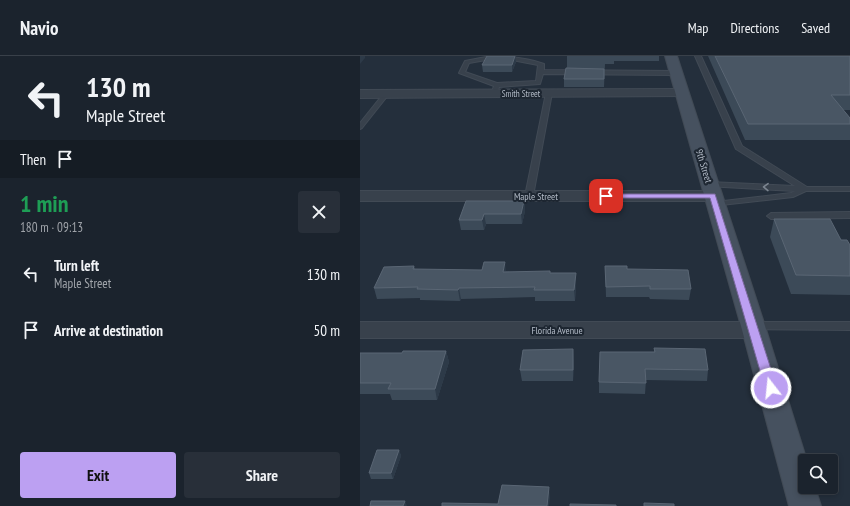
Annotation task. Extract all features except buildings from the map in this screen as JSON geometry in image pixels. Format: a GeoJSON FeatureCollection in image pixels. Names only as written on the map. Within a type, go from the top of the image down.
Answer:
{"type":"FeatureCollection","features":[{"type":"Feature","properties":{"kind":"street","name":"9th Street"},"geometry":{"type":"LineString","coordinates":[[673,64],[805,506]]}},
{"type":"Feature","properties":{"kind":"street","name":"Smith Street"},"geometry":{"type":"LineString","coordinates":[[360,94],[495,89],[549,93],[682,93]]}},
{"type":"Feature","properties":{"kind":"street","name":"Maple Street"},"geometry":{"type":"LineString","coordinates":[[360,196],[712,194]]}},
{"type":"Feature","properties":{"kind":"street","name":"Florida Avenue"},"geometry":{"type":"LineString","coordinates":[[360,330],[753,328]]}},
{"type":"Feature","properties":{"kind":"lane"},"geometry":{"type":"LineString","coordinates":[[698,56],[739,147],[805,189]]}},
{"type":"Feature","properties":{"kind":"lane"},"geometry":{"type":"LineString","coordinates":[[485,57],[510,57],[542,65],[538,83],[495,89],[462,73],[467,62],[485,57]]}},
{"type":"Feature","properties":{"kind":"lane"},"geometry":{"type":"LineString","coordinates":[[541,72],[673,64]]}},
{"type":"Feature","properties":{"kind":"lane"},"geometry":{"type":"LineString","coordinates":[[530,196],[549,93]]}},
{"type":"Feature","properties":{"kind":"lane"},"geometry":{"type":"LineString","coordinates":[[360,127],[386,94]]}},
{"type":"Feature","properties":{"kind":"lane"},"geometry":{"type":"LineString","coordinates":[[712,194],[793,195],[805,189]]}},
{"type":"Feature","properties":{"kind":"lane"},"geometry":{"type":"LineString","coordinates":[[712,194],[805,189],[850,189]]}},
{"type":"Feature","properties":{"kind":"lane"},"geometry":{"type":"LineString","coordinates":[[771,216],[850,216]]}},
{"type":"Feature","properties":{"kind":"lane"},"geometry":{"type":"LineString","coordinates":[[753,328],[850,326]]}},
{"type":"Feature","properties":{"kind":"route"},"geometry":{"type":"LineString","coordinates":[[606,196],[713,196],[771,388]]}}]}
